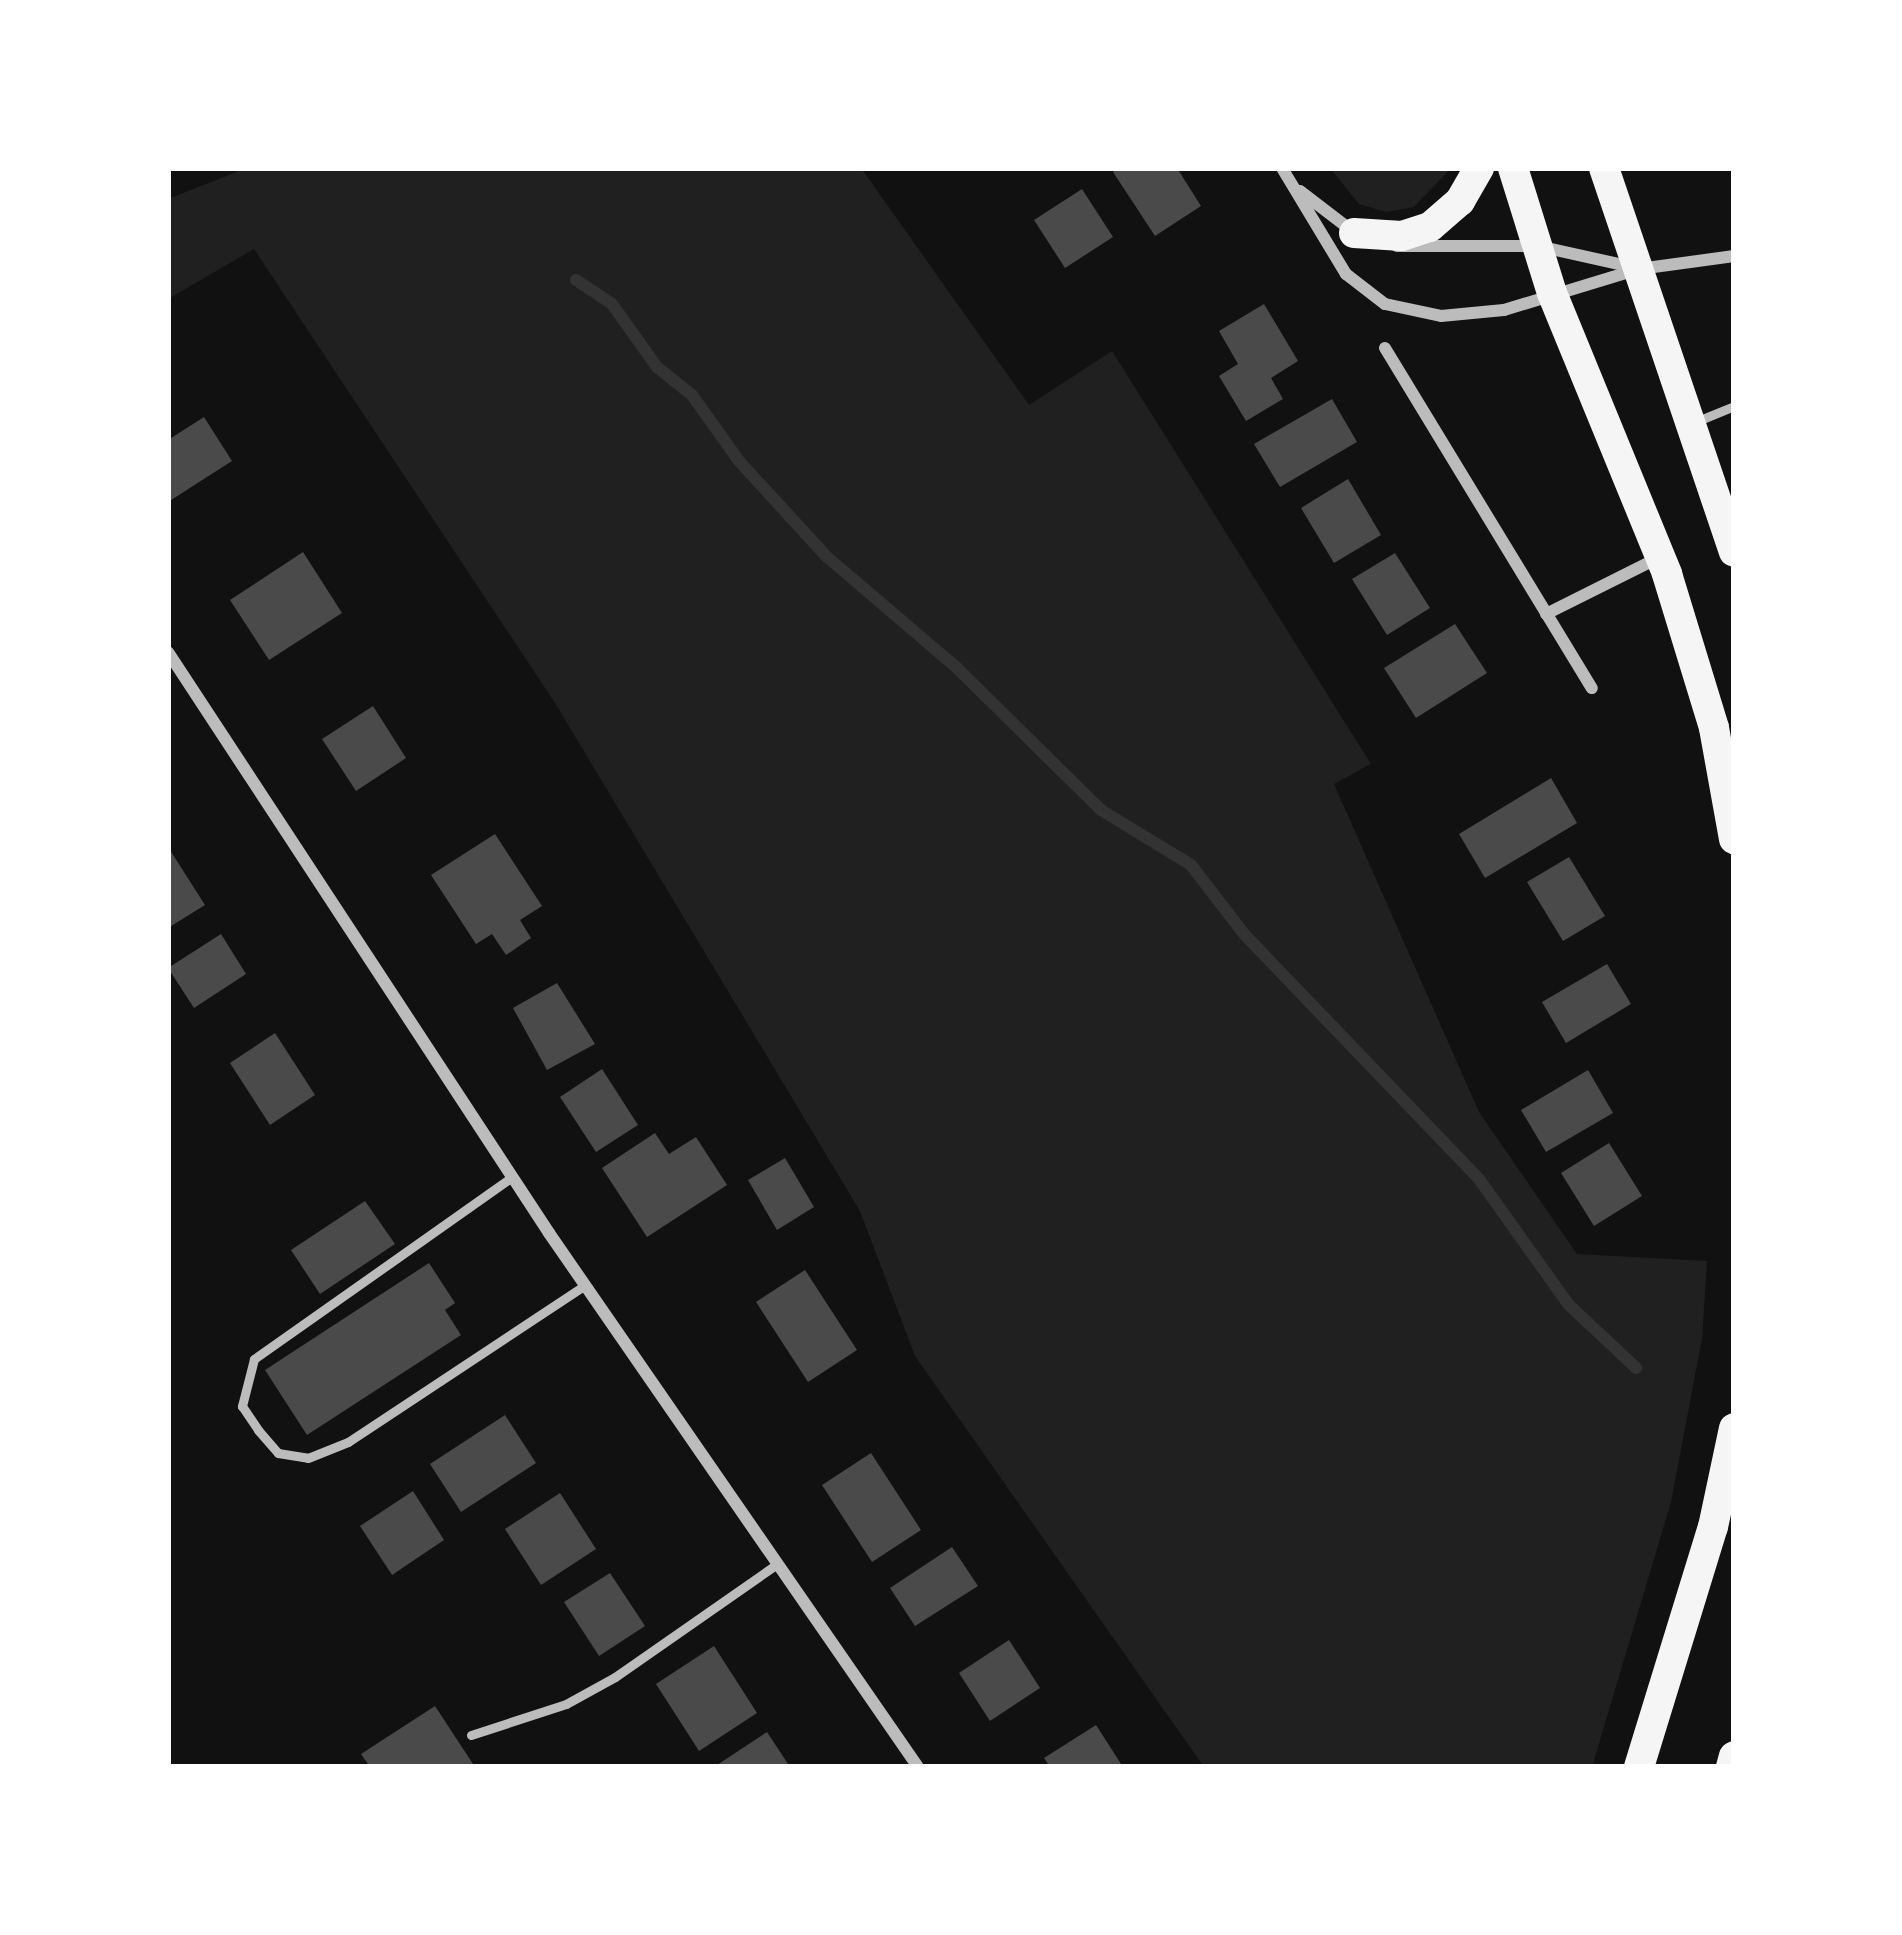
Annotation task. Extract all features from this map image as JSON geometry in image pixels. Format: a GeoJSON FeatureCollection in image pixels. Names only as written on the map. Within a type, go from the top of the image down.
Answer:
{"type":"FeatureCollection","features":[{"type":"Feature","properties":{"kind":"main road"},"geometry":{"type":"LineString","coordinates":[[1354,233],[1402,236],[1430,227],[1460,201],[1479,168]]}},
{"type":"Feature","properties":{"kind":"main road"},"geometry":{"type":"LineString","coordinates":[[1513,168],[1552,293],[1660,557],[1714,728],[1734,839]]}},
{"type":"Feature","properties":{"kind":"main road"},"geometry":{"type":"LineString","coordinates":[[1604,168],[1734,553]]}},
{"type":"Feature","properties":{"kind":"main road"},"geometry":{"type":"LineString","coordinates":[[1639,1767],[1714,1528],[1734,1428]]}},
{"type":"Feature","properties":{"kind":"main road"},"geometry":{"type":"LineString","coordinates":[[1731,1767],[1734,1756]]}},
{"type":"Feature","properties":{"kind":"street"},"geometry":{"type":"LineString","coordinates":[[1286,174],[1354,233],[1422,250],[1538,246],[1639,269]]}},
{"type":"Feature","properties":{"kind":"street"},"geometry":{"type":"LineString","coordinates":[[1286,174],[1346,274],[1385,304],[1441,316],[1504,310],[1639,269],[1734,256]]}},
{"type":"Feature","properties":{"kind":"street"},"geometry":{"type":"LineString","coordinates":[[1385,348],[1592,688]]}},
{"type":"Feature","properties":{"kind":"street"},"geometry":{"type":"LineString","coordinates":[[1546,614],[1660,557]]}},
{"type":"Feature","properties":{"kind":"street"},"geometry":{"type":"LineString","coordinates":[[168,652],[512,1177],[918,1767]]}},
{"type":"Feature","properties":{"kind":"lane"},"geometry":{"type":"LineString","coordinates":[[1690,424],[1734,406]]}},
{"type":"Feature","properties":{"kind":"lane"},"geometry":{"type":"LineString","coordinates":[[512,1177],[254,1359],[244,1379],[250,1418],[278,1453],[308,1458],[328,1450],[585,1285]]}},
{"type":"Feature","properties":{"kind":"lane"},"geometry":{"type":"LineString","coordinates":[[471,1735],[566,1704],[615,1677],[777,1564]]}},
{"type":"Feature","properties":{"kind":"shaded area"},"geometry":{"type":"Polygon","coordinates":[[[247,168],[861,168],[1029,405],[1112,351],[1371,764],[1334,784],[1479,1112],[1577,1254],[1707,1261],[1702,1339],[1671,1502],[1592,1767],[1204,1767],[915,1356],[860,1211],[555,703],[254,249],[168,299],[168,199],[247,168]]]}},
{"type":"Feature","properties":{"kind":"shaded area"},"geometry":{"type":"Polygon","coordinates":[[[1330,168],[1451,168],[1414,207],[1386,212],[1359,204],[1330,168]]]}},
{"type":"Feature","properties":{"kind":"building"},"geometry":{"type":"Polygon","coordinates":[[[1119,168],[1177,168],[1201,206],[1155,236],[1113,172],[1119,168]]]}},
{"type":"Feature","properties":{"kind":"building"},"geometry":{"type":"Polygon","coordinates":[[[1082,189],[1113,237],[1065,268],[1034,220],[1082,189]]]}},
{"type":"Feature","properties":{"kind":"building"},"geometry":{"type":"Polygon","coordinates":[[[1264,304],[1298,361],[1271,378],[1283,399],[1246,421],[1219,376],[1238,364],[1219,331],[1264,304]]]}},
{"type":"Feature","properties":{"kind":"building"},"geometry":{"type":"Polygon","coordinates":[[[1332,399],[1357,442],[1280,487],[1254,444],[1332,399]]]}},
{"type":"Feature","properties":{"kind":"building"},"geometry":{"type":"Polygon","coordinates":[[[204,417],[232,461],[168,502],[168,440],[204,417]]]}},
{"type":"Feature","properties":{"kind":"building"},"geometry":{"type":"Polygon","coordinates":[[[1348,479],[1381,535],[1334,563],[1301,508],[1348,479]]]}},
{"type":"Feature","properties":{"kind":"building"},"geometry":{"type":"Polygon","coordinates":[[[303,552],[342,613],[269,660],[230,600],[303,552]]]}},
{"type":"Feature","properties":{"kind":"building"},"geometry":{"type":"Polygon","coordinates":[[[1395,553],[1430,608],[1387,635],[1352,579],[1395,553]]]}},
{"type":"Feature","properties":{"kind":"building"},"geometry":{"type":"Polygon","coordinates":[[[1455,624],[1487,673],[1416,718],[1384,668],[1455,624]]]}},
{"type":"Feature","properties":{"kind":"building"},"geometry":{"type":"Polygon","coordinates":[[[373,706],[406,758],[356,791],[322,739],[373,706]]]}},
{"type":"Feature","properties":{"kind":"building"},"geometry":{"type":"Polygon","coordinates":[[[1551,778],[1577,823],[1485,878],[1459,834],[1551,778]]]}},
{"type":"Feature","properties":{"kind":"building"},"geometry":{"type":"Polygon","coordinates":[[[495,834],[542,906],[520,920],[531,938],[506,955],[492,934],[476,944],[431,875],[495,834]]]}},
{"type":"Feature","properties":{"kind":"building"},"geometry":{"type":"Polygon","coordinates":[[[168,847],[205,905],[168,928],[168,847]]]}},
{"type":"Feature","properties":{"kind":"building"},"geometry":{"type":"Polygon","coordinates":[[[1569,857],[1605,916],[1563,941],[1527,882],[1569,857]]]}},
{"type":"Feature","properties":{"kind":"building"},"geometry":{"type":"Polygon","coordinates":[[[221,934],[246,974],[194,1008],[168,968],[221,934]]]}},
{"type":"Feature","properties":{"kind":"building"},"geometry":{"type":"Polygon","coordinates":[[[1607,964],[1631,1004],[1566,1043],[1542,1002],[1607,964]]]}},
{"type":"Feature","properties":{"kind":"building"},"geometry":{"type":"Polygon","coordinates":[[[557,983],[595,1044],[547,1070],[513,1008],[557,983]]]}},
{"type":"Feature","properties":{"kind":"building"},"geometry":{"type":"Polygon","coordinates":[[[275,1033],[315,1095],[270,1125],[230,1063],[275,1033]]]}},
{"type":"Feature","properties":{"kind":"building"},"geometry":{"type":"Polygon","coordinates":[[[602,1069],[638,1125],[596,1152],[560,1097],[602,1069]]]}},
{"type":"Feature","properties":{"kind":"building"},"geometry":{"type":"Polygon","coordinates":[[[1588,1070],[1613,1113],[1546,1152],[1521,1110],[1588,1070]]]}},
{"type":"Feature","properties":{"kind":"building"},"geometry":{"type":"Polygon","coordinates":[[[655,1133],[669,1154],[696,1137],[727,1185],[647,1237],[602,1168],[655,1133]]]}},
{"type":"Feature","properties":{"kind":"building"},"geometry":{"type":"Polygon","coordinates":[[[1609,1143],[1642,1196],[1594,1226],[1561,1173],[1609,1143]]]}},
{"type":"Feature","properties":{"kind":"building"},"geometry":{"type":"Polygon","coordinates":[[[785,1158],[814,1207],[777,1230],[748,1180],[785,1158]]]}},
{"type":"Feature","properties":{"kind":"building"},"geometry":{"type":"Polygon","coordinates":[[[365,1201],[395,1244],[320,1294],[291,1250],[365,1201]]]}},
{"type":"Feature","properties":{"kind":"building"},"geometry":{"type":"Polygon","coordinates":[[[429,1263],[455,1303],[445,1310],[461,1335],[307,1435],[265,1370],[429,1263]]]}},
{"type":"Feature","properties":{"kind":"building"},"geometry":{"type":"Polygon","coordinates":[[[805,1270],[857,1350],[808,1382],[756,1302],[805,1270]]]}},
{"type":"Feature","properties":{"kind":"building"},"geometry":{"type":"Polygon","coordinates":[[[505,1415],[536,1463],[461,1512],[430,1464],[505,1415]]]}},
{"type":"Feature","properties":{"kind":"building"},"geometry":{"type":"Polygon","coordinates":[[[871,1453],[921,1530],[872,1562],[822,1485],[871,1453]]]}},
{"type":"Feature","properties":{"kind":"building"},"geometry":{"type":"Polygon","coordinates":[[[413,1491],[444,1540],[392,1575],[360,1526],[413,1491]]]}},
{"type":"Feature","properties":{"kind":"building"},"geometry":{"type":"Polygon","coordinates":[[[560,1493],[596,1549],[541,1585],[505,1529],[560,1493]]]}},
{"type":"Feature","properties":{"kind":"building"},"geometry":{"type":"Polygon","coordinates":[[[952,1547],[978,1586],[915,1626],[890,1588],[952,1547]]]}},
{"type":"Feature","properties":{"kind":"building"},"geometry":{"type":"Polygon","coordinates":[[[610,1573],[645,1626],[599,1656],[564,1602],[610,1573]]]}},
{"type":"Feature","properties":{"kind":"building"},"geometry":{"type":"Polygon","coordinates":[[[1009,1640],[1040,1688],[990,1721],[959,1673],[1009,1640]]]}},
{"type":"Feature","properties":{"kind":"building"},"geometry":{"type":"Polygon","coordinates":[[[714,1646],[757,1713],[699,1751],[656,1684],[714,1646]]]}},
{"type":"Feature","properties":{"kind":"building"},"geometry":{"type":"Polygon","coordinates":[[[435,1706],[475,1767],[370,1767],[361,1754],[435,1706]]]}},
{"type":"Feature","properties":{"kind":"building"},"geometry":{"type":"Polygon","coordinates":[[[1096,1725],[1123,1767],[1050,1767],[1044,1758],[1096,1725]]]}},
{"type":"Feature","properties":{"kind":"building"},"geometry":{"type":"Polygon","coordinates":[[[767,1732],[790,1767],[714,1767],[767,1732]]]}},
{"type":"Feature","properties":{"kind":"waterway"},"geometry":{"type":"LineString","coordinates":[[576,280],[612,304],[657,367],[692,395],[739,461],[826,556],[957,668],[1101,810],[1191,865],[1245,935],[1479,1179],[1569,1305],[1636,1368]]}}]}
